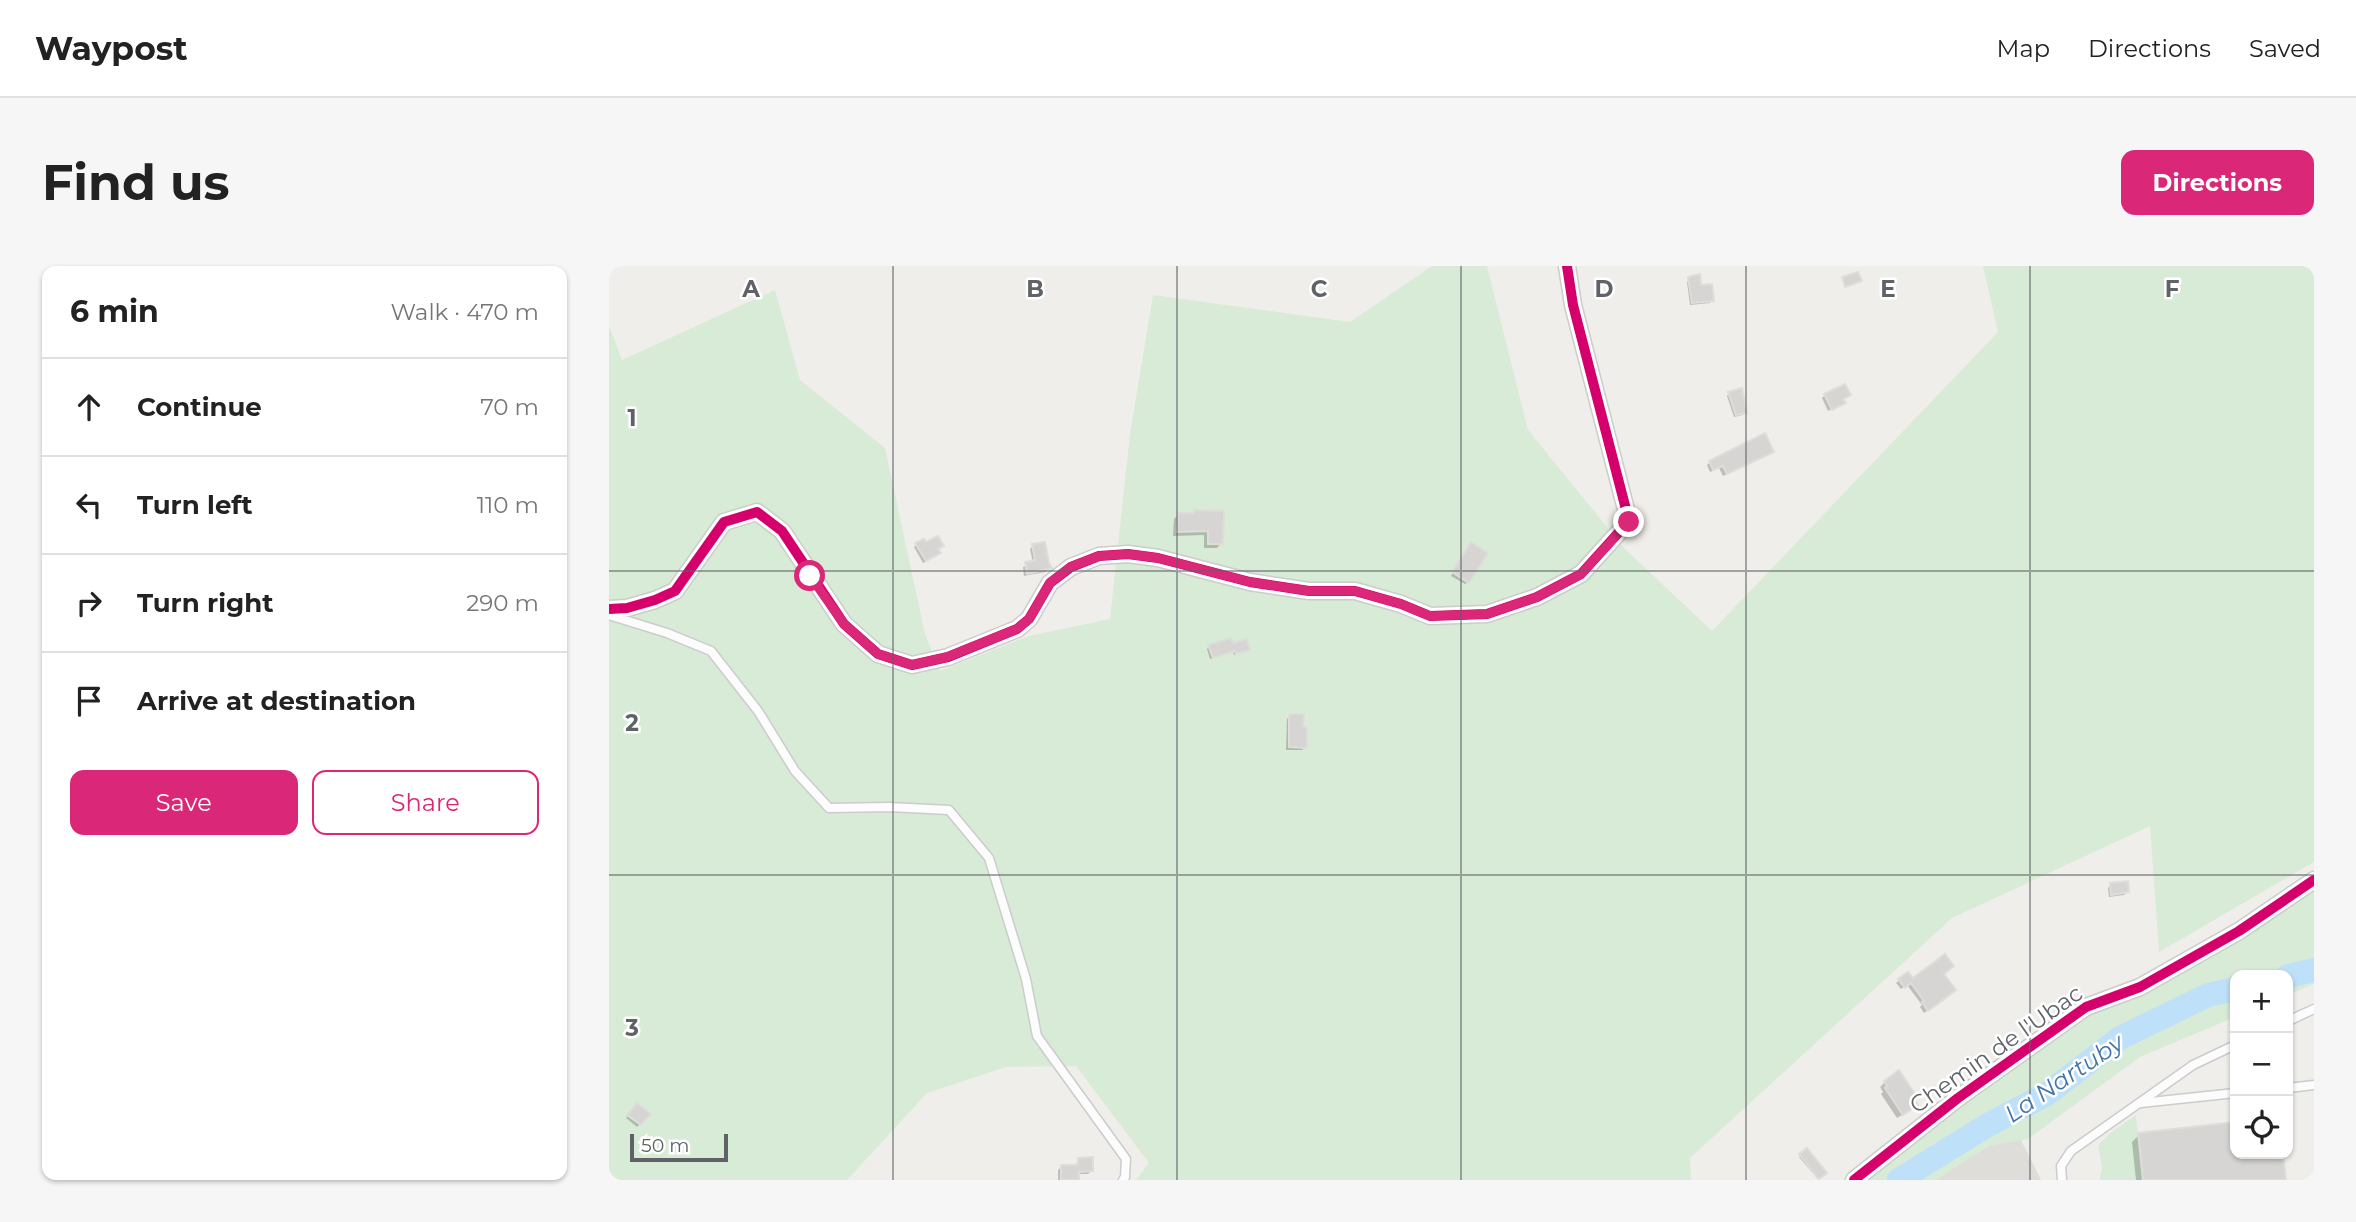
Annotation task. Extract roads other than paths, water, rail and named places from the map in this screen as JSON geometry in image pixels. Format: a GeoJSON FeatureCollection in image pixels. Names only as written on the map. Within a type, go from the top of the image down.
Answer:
{"type":"FeatureCollection","features":[{"type":"Feature","properties":{"kind":"street"},"geometry":{"type":"LineString","coordinates":[[609,612],[655,600],[675,591],[724,522],[757,512],[782,531],[844,624],[878,654],[912,665],[947,657],[1017,629],[1029,619],[1050,583],[1070,567],[1099,556],[1128,554],[1158,558],[1250,582],[1309,591],[1355,591],[1401,604],[1430,616],[1487,614],[1537,597],[1581,574],[1629,522],[1576,318],[1567,266]]}},
{"type":"Feature","properties":{"kind":"street","name":"Chemin de l'Ubac"},"geometry":{"type":"LineString","coordinates":[[1854,1180],[1958,1098],[2086,1007],[2140,987],[2239,931],[2314,880]]}},
{"type":"Feature","properties":{"kind":"lane"},"geometry":{"type":"LineString","coordinates":[[609,612],[711,651],[758,711],[795,771],[829,808],[949,810],[989,858],[1025,979],[1037,1036],[1126,1159],[1123,1180]]}},
{"type":"Feature","properties":{"kind":"lane"},"geometry":{"type":"LineString","coordinates":[[2293,1019],[2314,1009]]}},
{"type":"Feature","properties":{"kind":"lane"},"geometry":{"type":"LineString","coordinates":[[2062,1180],[2061,1166],[2071,1150],[2193,1065],[2230,1047]]}},
{"type":"Feature","properties":{"kind":"lane"},"geometry":{"type":"LineString","coordinates":[[2293,1087],[2314,1085]]}},
{"type":"Feature","properties":{"kind":"lane"},"geometry":{"type":"LineString","coordinates":[[2138,1103],[2230,1094]]}},
{"type":"Feature","properties":{"kind":"waterway","name":"La Nartuby"},"geometry":{"type":"LineString","coordinates":[[2293,975],[2314,970]]}},
{"type":"Feature","properties":{"kind":"waterway","name":"La Nartuby"},"geometry":{"type":"LineString","coordinates":[[1899,1180],[1986,1126],[2047,1094],[2120,1038],[2208,995],[2230,990]]}}]}
